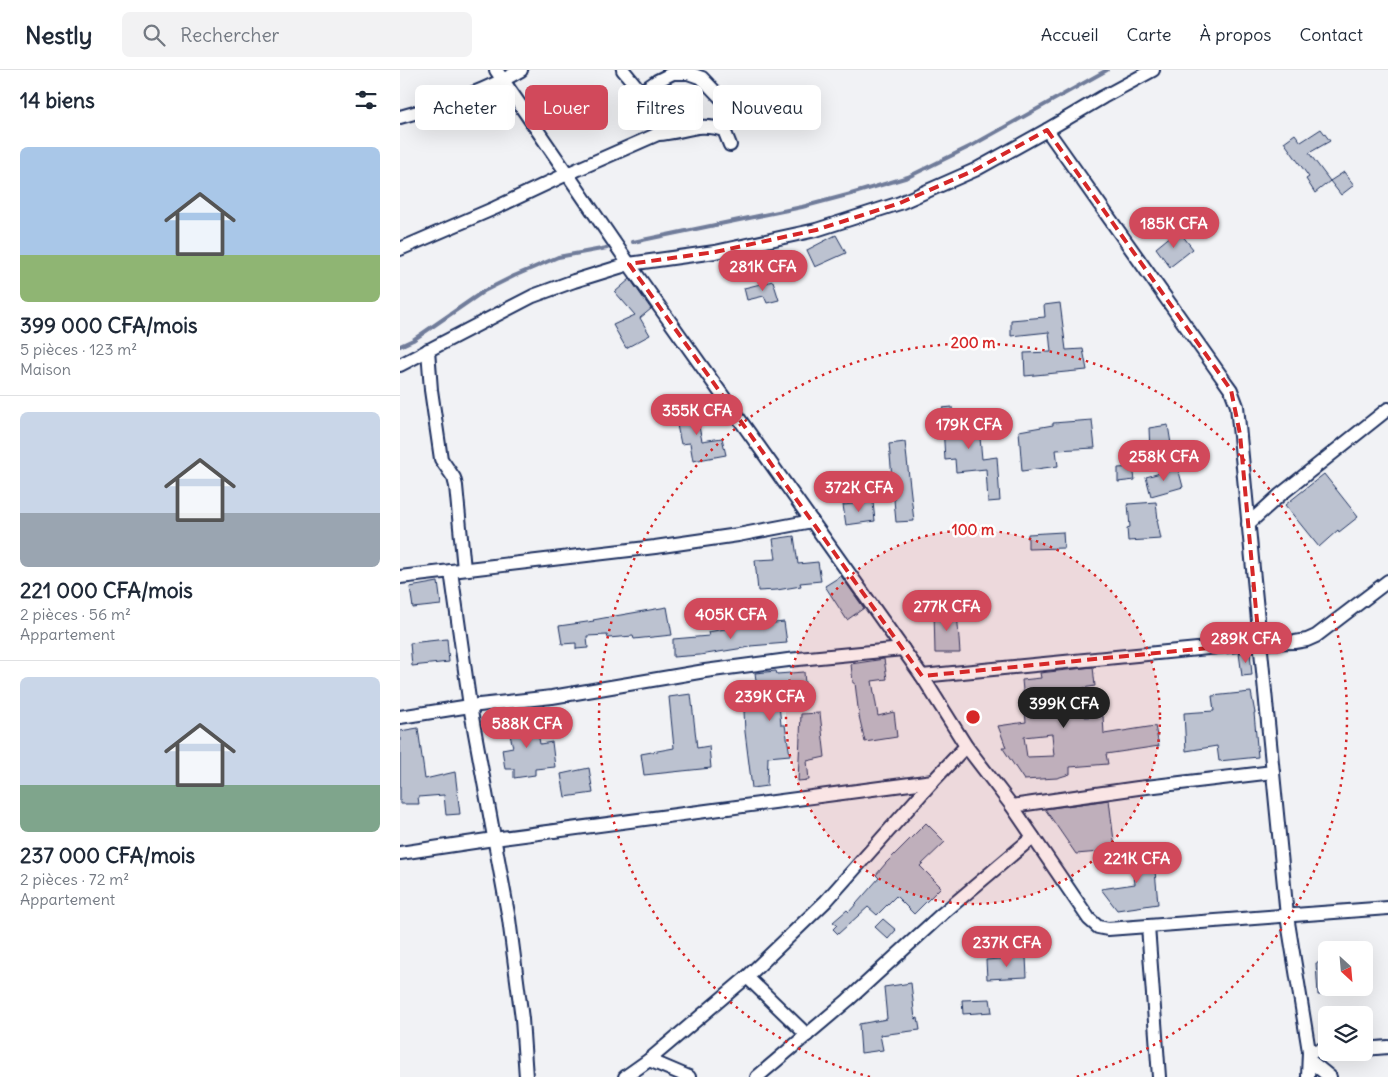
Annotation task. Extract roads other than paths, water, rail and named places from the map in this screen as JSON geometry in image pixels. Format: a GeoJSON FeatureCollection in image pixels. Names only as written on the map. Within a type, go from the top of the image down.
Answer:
{"type":"FeatureCollection","features":[{"type":"Feature","properties":{"kind":"street"},"geometry":{"type":"LineString","coordinates":[[400,117],[464,96],[500,75],[521,70]]}},
{"type":"Feature","properties":{"kind":"street"},"geometry":{"type":"LineString","coordinates":[[623,70],[636,85]]}},
{"type":"Feature","properties":{"kind":"street"},"geometry":{"type":"LineString","coordinates":[[400,365],[532,296],[574,281],[629,264],[715,252],[816,230],[890,206],[975,170],[1153,70]]}},
{"type":"Feature","properties":{"kind":"street"},"geometry":{"type":"LineString","coordinates":[[652,85],[673,73],[688,73],[702,78],[713,90]]}},
{"type":"Feature","properties":{"kind":"street"},"geometry":{"type":"LineString","coordinates":[[500,75],[629,264],[922,676],[966,746],[1012,806],[1089,919],[1098,927],[1108,929],[1388,908]]}},
{"type":"Feature","properties":{"kind":"street"},"geometry":{"type":"LineString","coordinates":[[400,249],[658,134],[671,134],[697,126],[713,126],[724,130],[730,145]]}},
{"type":"Feature","properties":{"kind":"street"},"geometry":{"type":"LineString","coordinates":[[658,134],[659,130]]}},
{"type":"Feature","properties":{"kind":"street"},"geometry":{"type":"LineString","coordinates":[[1047,130],[1231,390],[1237,406],[1287,916],[1309,1055],[1308,1077]]}},
{"type":"Feature","properties":{"kind":"street"},"geometry":{"type":"LineString","coordinates":[[428,350],[431,390],[441,459],[454,478],[456,486],[458,570],[470,706],[509,919],[522,1018],[526,1077]]}},
{"type":"Feature","properties":{"kind":"street"},"geometry":{"type":"LineString","coordinates":[[1248,524],[1280,495],[1388,409]]}},
{"type":"Feature","properties":{"kind":"street"},"geometry":{"type":"LineString","coordinates":[[400,577],[664,546],[812,521]]}},
{"type":"Feature","properties":{"kind":"street"},"geometry":{"type":"LineString","coordinates":[[922,676],[1308,640],[1316,636],[1388,581]]}},
{"type":"Feature","properties":{"kind":"street"},"geometry":{"type":"LineString","coordinates":[[400,717],[470,706],[552,697],[705,671],[788,660],[903,649]]}},
{"type":"Feature","properties":{"kind":"street"},"geometry":{"type":"LineString","coordinates":[[626,1077],[649,1060],[747,977],[826,901],[966,746]]}},
{"type":"Feature","properties":{"kind":"street"},"geometry":{"type":"LineString","coordinates":[[1012,806],[1138,788],[1273,772]]}},
{"type":"Feature","properties":{"kind":"street"},"geometry":{"type":"LineString","coordinates":[[400,853],[933,781]]}},
{"type":"Feature","properties":{"kind":"street"},"geometry":{"type":"LineString","coordinates":[[756,1077],[848,1000],[942,914],[1033,837]]}},
{"type":"Feature","properties":{"kind":"street"},"geometry":{"type":"LineString","coordinates":[[1148,926],[1159,1077]]}},
{"type":"Feature","properties":{"kind":"street"},"geometry":{"type":"LineString","coordinates":[[747,977],[807,1035]]}},
{"type":"Feature","properties":{"kind":"street"},"geometry":{"type":"LineString","coordinates":[[1373,1048],[1388,1047]]}},
{"type":"Feature","properties":{"kind":"street"},"geometry":{"type":"LineString","coordinates":[[1309,1055],[1318,1052]]}},
{"type":"Feature","properties":{"kind":"street"},"geometry":{"type":"LineString","coordinates":[[1309,1055],[1330,1077]]}},
{"type":"Feature","properties":{"kind":"street"},"geometry":{"type":"LineString","coordinates":[[649,1060],[689,1077]]}},
{"type":"Feature","properties":{"kind":"waterway"},"geometry":{"type":"LineString","coordinates":[[633,242],[802,207],[908,177],[971,146],[1107,70]]}},
{"type":"Feature","properties":{"kind":"waterway"},"geometry":{"type":"LineString","coordinates":[[400,346],[413,340],[484,291],[514,276],[558,257],[607,248]]}}]}
